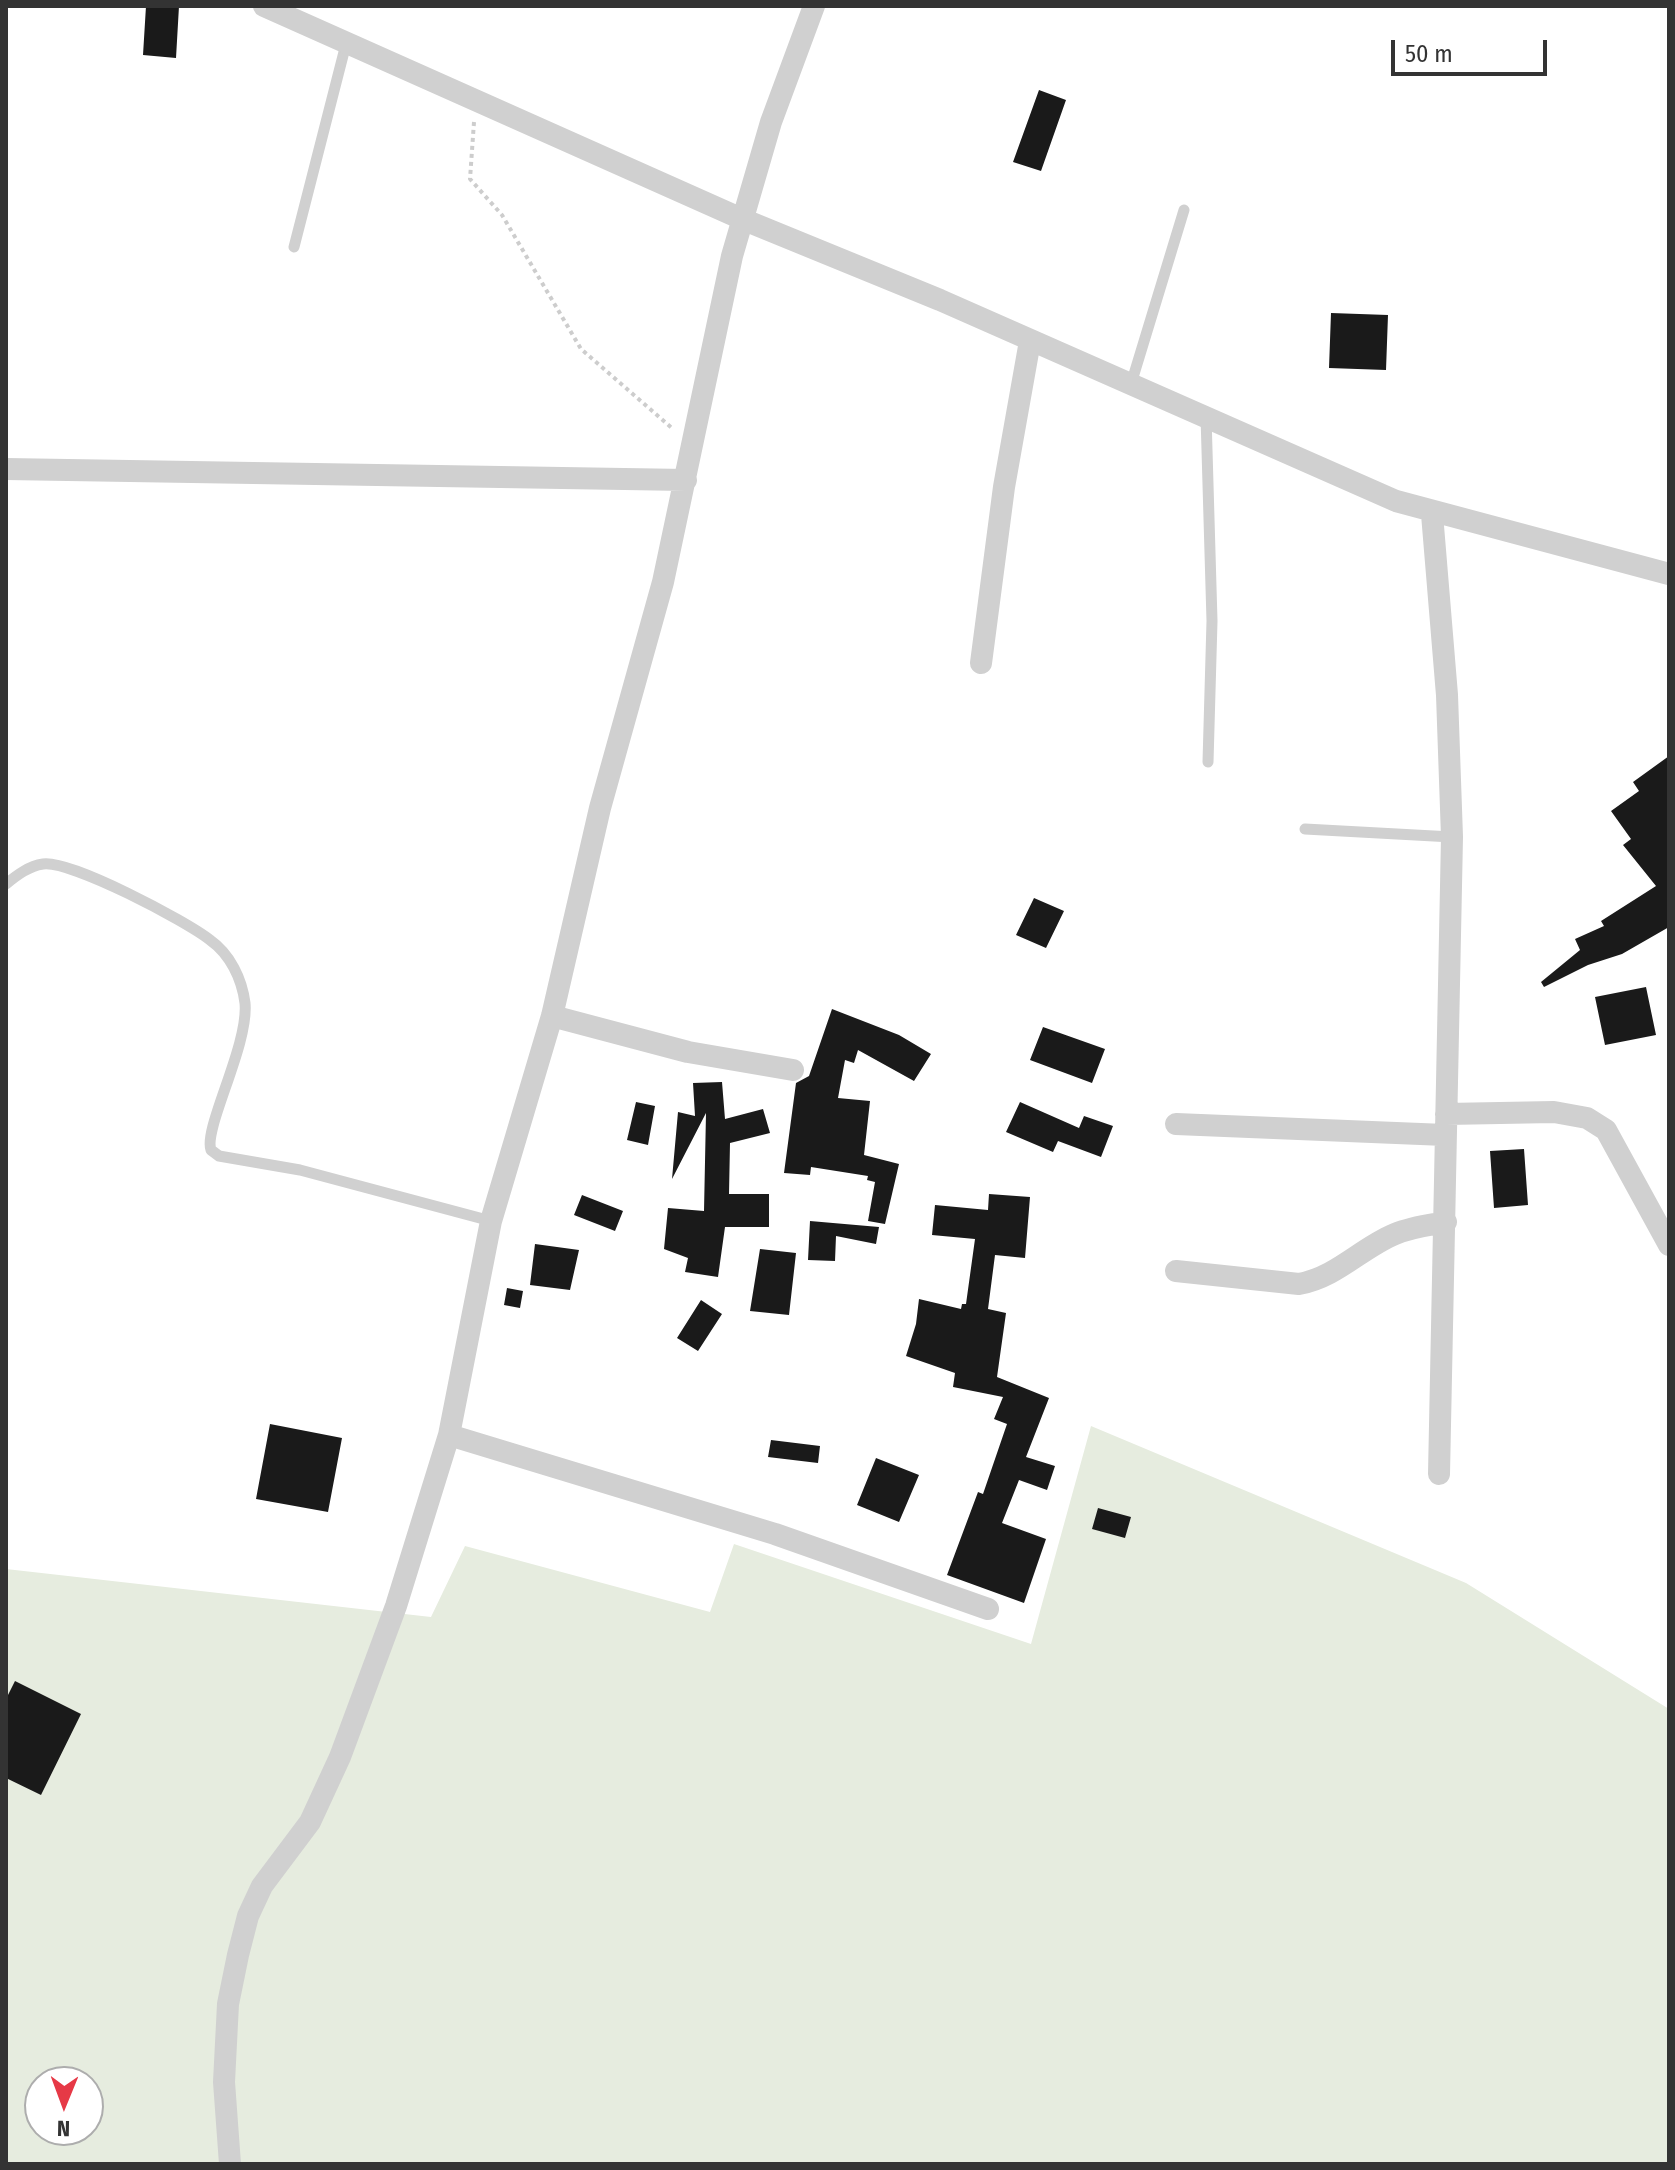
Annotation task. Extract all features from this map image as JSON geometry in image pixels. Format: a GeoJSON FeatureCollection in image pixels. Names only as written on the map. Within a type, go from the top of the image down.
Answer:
{"type":"FeatureCollection","features":[{"type":"Feature","properties":{"kind":"street"},"geometry":{"type":"LineString","coordinates":[[264,6],[742,219],[1206,416],[1396,501],[1432,514],[1669,574]]}},
{"type":"Feature","properties":{"kind":"street"},"geometry":{"type":"LineString","coordinates":[[230,2164],[224,2082],[228,2004],[248,1916],[272,1869],[310,1822],[340,1757],[396,1606],[449,1435],[491,1221],[552,1016],[600,808],[660,597],[742,219],[771,122],[814,6]]}},
{"type":"Feature","properties":{"kind":"street"},"geometry":{"type":"LineString","coordinates":[[981,663],[1004,487],[1030,341]]}},
{"type":"Feature","properties":{"kind":"street"},"geometry":{"type":"LineString","coordinates":[[6,469],[686,480]]}},
{"type":"Feature","properties":{"kind":"street"},"geometry":{"type":"LineString","coordinates":[[1432,514],[1447,695],[1452,837],[1439,1474]]}},
{"type":"Feature","properties":{"kind":"street"},"geometry":{"type":"LineString","coordinates":[[552,1016],[688,1052],[793,1070]]}},
{"type":"Feature","properties":{"kind":"street"},"geometry":{"type":"LineString","coordinates":[[1176,1124],[1445,1125],[1554,1112],[1587,1118],[1606,1130],[1669,1245]]}},
{"type":"Feature","properties":{"kind":"street"},"geometry":{"type":"LineString","coordinates":[[1176,1271],[1299,1284],[1335,1272],[1395,1234],[1446,1222]]}},
{"type":"Feature","properties":{"kind":"street"},"geometry":{"type":"LineString","coordinates":[[449,1435],[775,1534],[988,1609]]}},
{"type":"Feature","properties":{"kind":"lane"},"geometry":{"type":"LineString","coordinates":[[294,247],[346,44]]}},
{"type":"Feature","properties":{"kind":"lane"},"geometry":{"type":"LineString","coordinates":[[1131,384],[1184,210]]}},
{"type":"Feature","properties":{"kind":"lane"},"geometry":{"type":"LineString","coordinates":[[1206,416],[1212,621],[1208,762]]}},
{"type":"Feature","properties":{"kind":"lane"},"geometry":{"type":"LineString","coordinates":[[1305,829],[1452,837]]}},
{"type":"Feature","properties":{"kind":"lane"},"geometry":{"type":"LineString","coordinates":[[6,884],[32,867],[46,863],[94,877],[211,940],[229,959],[241,983],[244,1029],[228,1088],[211,1130],[211,1150],[219,1156],[300,1170],[491,1221]]}},
{"type":"Feature","properties":{"kind":"path"},"geometry":{"type":"LineString","coordinates":[[476,100],[470,179],[502,215],[581,349],[692,445]]}},
{"type":"Feature","properties":{"kind":"shaded area"},"geometry":{"type":"Polygon","coordinates":[[[1091,1426],[1466,1583],[1669,1709],[1669,2164],[6,2164],[6,1569],[431,1617],[465,1546],[710,1612],[734,1544],[1031,1644],[1091,1426]]]}},
{"type":"Feature","properties":{"kind":"building"},"geometry":{"type":"Polygon","coordinates":[[[146,6],[179,6],[176,58],[143,55],[146,6]]]}},
{"type":"Feature","properties":{"kind":"building"},"geometry":{"type":"Polygon","coordinates":[[[1039,90],[1066,100],[1041,171],[1013,162],[1039,90]]]}},
{"type":"Feature","properties":{"kind":"building"},"geometry":{"type":"Polygon","coordinates":[[[1331,313],[1388,315],[1386,370],[1329,368],[1331,313]]]}},
{"type":"Feature","properties":{"kind":"building"},"geometry":{"type":"Polygon","coordinates":[[[1669,756],[1669,927],[1622,954],[1588,965],[1544,987],[1541,982],[1580,950],[1575,939],[1604,926],[1601,921],[1656,886],[1623,845],[1631,839],[1611,811],[1639,791],[1633,782],[1669,756]]]}},
{"type":"Feature","properties":{"kind":"building"},"geometry":{"type":"Polygon","coordinates":[[[1034,898],[1064,911],[1046,948],[1016,935],[1034,898]]]}},
{"type":"Feature","properties":{"kind":"building"},"geometry":{"type":"Polygon","coordinates":[[[1646,987],[1656,1035],[1605,1045],[1595,997],[1646,987]]]}},
{"type":"Feature","properties":{"kind":"building"},"geometry":{"type":"Polygon","coordinates":[[[832,1009],[899,1035],[931,1054],[914,1081],[858,1050],[854,1063],[845,1060],[838,1098],[870,1101],[864,1155],[899,1164],[885,1224],[868,1221],[875,1182],[867,1180],[868,1176],[811,1167],[810,1175],[784,1173],[796,1083],[809,1076],[832,1009]]]}},
{"type":"Feature","properties":{"kind":"building"},"geometry":{"type":"Polygon","coordinates":[[[1043,1027],[1105,1049],[1092,1083],[1030,1060],[1043,1027]]]}},
{"type":"Feature","properties":{"kind":"building"},"geometry":{"type":"Polygon","coordinates":[[[722,1082],[725,1119],[763,1109],[770,1133],[730,1143],[729,1194],[769,1194],[769,1227],[725,1227],[718,1277],[685,1272],[688,1258],[664,1249],[668,1208],[704,1211],[706,1113],[672,1179],[678,1112],[695,1116],[693,1083],[722,1082]]]}},
{"type":"Feature","properties":{"kind":"building"},"geometry":{"type":"Polygon","coordinates":[[[636,1102],[655,1106],[648,1145],[627,1140],[636,1102]]]}},
{"type":"Feature","properties":{"kind":"building"},"geometry":{"type":"Polygon","coordinates":[[[1020,1102],[1079,1128],[1084,1116],[1113,1126],[1101,1157],[1058,1141],[1053,1152],[1006,1132],[1020,1102]]]}},
{"type":"Feature","properties":{"kind":"building"},"geometry":{"type":"Polygon","coordinates":[[[1524,1149],[1528,1205],[1494,1208],[1490,1151],[1524,1149]]]}},
{"type":"Feature","properties":{"kind":"building"},"geometry":{"type":"Polygon","coordinates":[[[989,1194],[1030,1197],[1025,1258],[995,1255],[988,1309],[1006,1313],[997,1377],[1049,1398],[1026,1457],[1055,1466],[1047,1490],[1019,1480],[1002,1523],[1046,1539],[1024,1603],[947,1575],[978,1492],[983,1494],[1007,1424],[994,1419],[1003,1397],[953,1387],[955,1373],[906,1356],[916,1324],[919,1299],[961,1309],[962,1304],[966,1304],[975,1239],[932,1235],[935,1205],[988,1210],[989,1194]]]}},
{"type":"Feature","properties":{"kind":"building"},"geometry":{"type":"Polygon","coordinates":[[[582,1195],[623,1211],[615,1231],[574,1215],[582,1195]]]}},
{"type":"Feature","properties":{"kind":"building"},"geometry":{"type":"Polygon","coordinates":[[[810,1221],[879,1227],[876,1244],[836,1236],[835,1261],[808,1260],[810,1221]]]}},
{"type":"Feature","properties":{"kind":"building"},"geometry":{"type":"Polygon","coordinates":[[[535,1244],[579,1250],[570,1290],[530,1285],[535,1244]]]}},
{"type":"Feature","properties":{"kind":"building"},"geometry":{"type":"Polygon","coordinates":[[[760,1249],[796,1253],[789,1315],[750,1311],[760,1249]]]}},
{"type":"Feature","properties":{"kind":"building"},"geometry":{"type":"Polygon","coordinates":[[[507,1288],[523,1291],[520,1308],[504,1305],[507,1288]]]}},
{"type":"Feature","properties":{"kind":"building"},"geometry":{"type":"Polygon","coordinates":[[[701,1300],[722,1314],[698,1351],[677,1338],[701,1300]]]}},
{"type":"Feature","properties":{"kind":"building"},"geometry":{"type":"Polygon","coordinates":[[[270,1424],[342,1438],[328,1512],[256,1499],[270,1424]]]}},
{"type":"Feature","properties":{"kind":"building"},"geometry":{"type":"Polygon","coordinates":[[[771,1440],[820,1446],[818,1463],[768,1457],[771,1440]]]}},
{"type":"Feature","properties":{"kind":"building"},"geometry":{"type":"Polygon","coordinates":[[[876,1458],[919,1475],[899,1522],[857,1505],[876,1458]]]}},
{"type":"Feature","properties":{"kind":"building"},"geometry":{"type":"Polygon","coordinates":[[[1098,1508],[1131,1517],[1125,1538],[1092,1529],[1098,1508]]]}},
{"type":"Feature","properties":{"kind":"building"},"geometry":{"type":"Polygon","coordinates":[[[15,1681],[81,1714],[41,1795],[6,1778],[6,1699],[15,1681]]]}}]}
